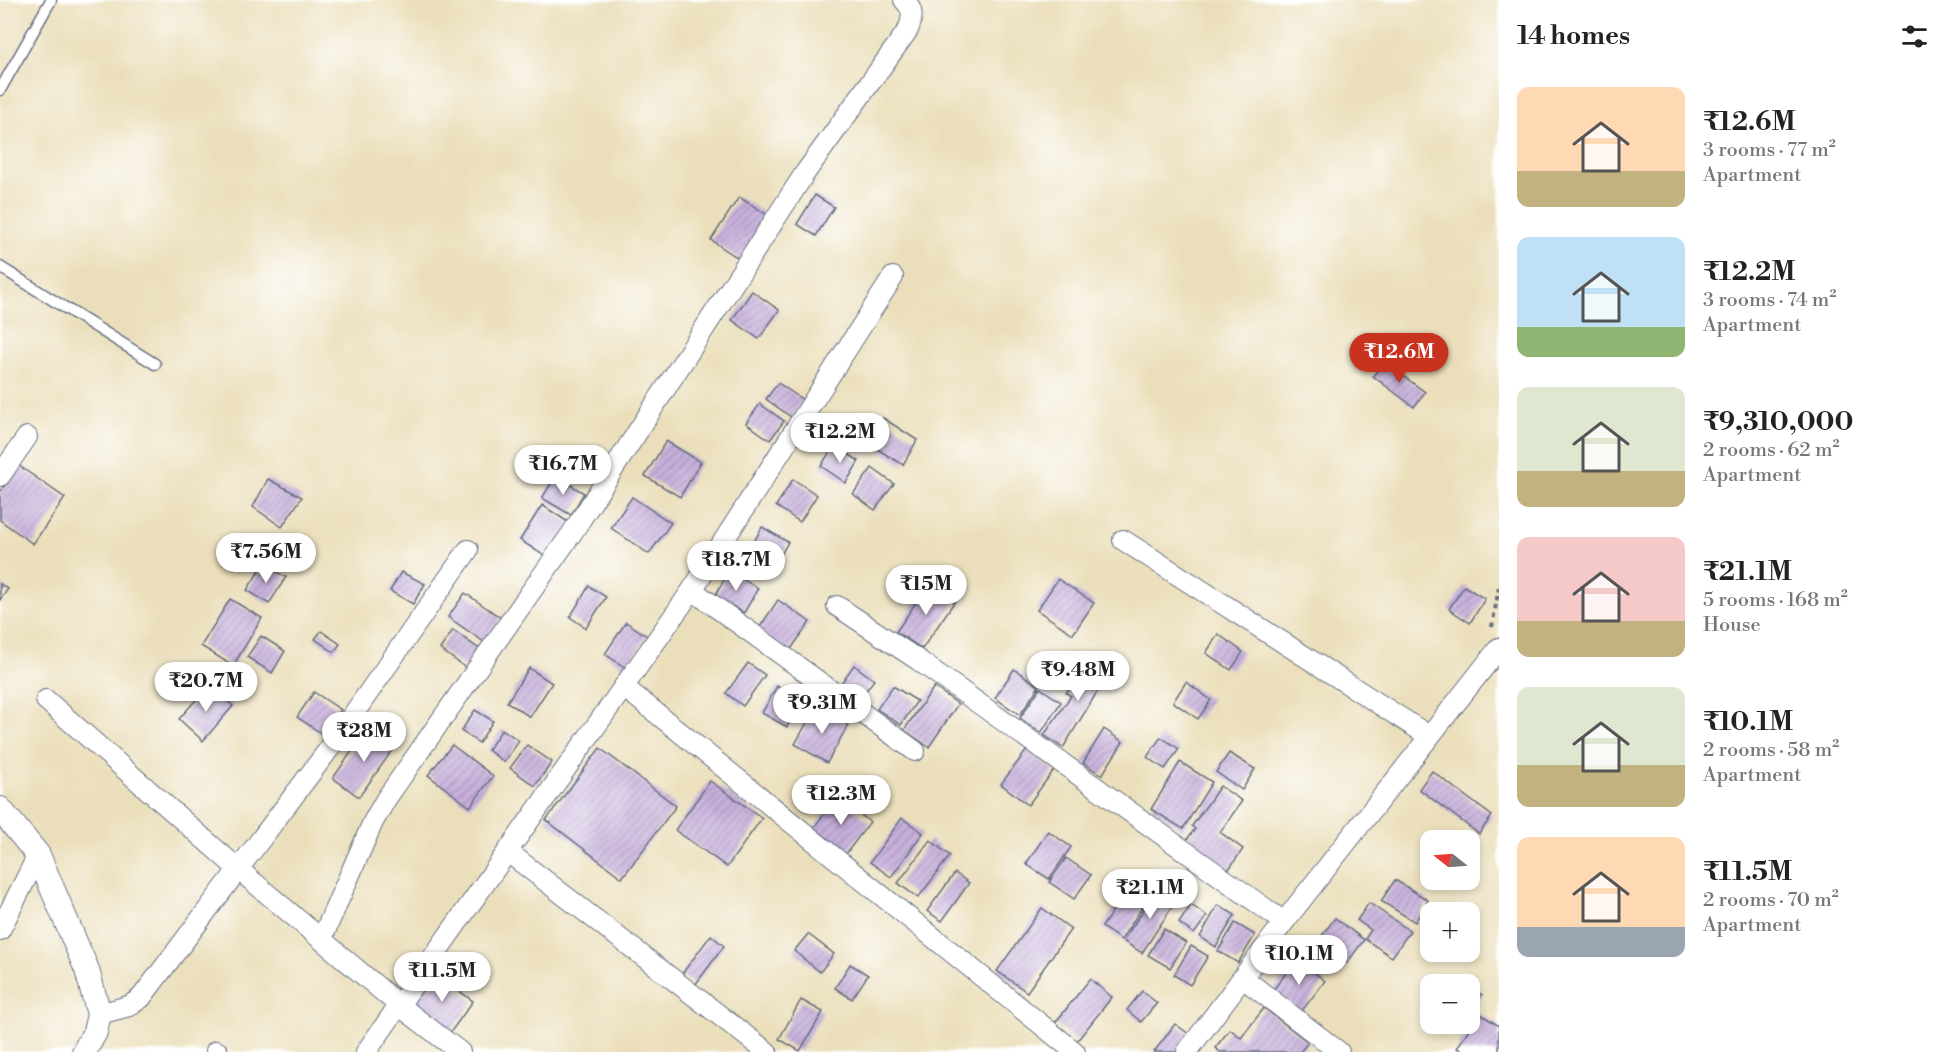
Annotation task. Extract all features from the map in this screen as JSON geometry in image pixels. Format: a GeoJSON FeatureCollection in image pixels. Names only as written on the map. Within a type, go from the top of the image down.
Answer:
{"type":"FeatureCollection","features":[{"type":"Feature","properties":{"kind":"street"},"geometry":{"type":"LineString","coordinates":[[322,938],[373,822],[386,799],[572,533],[805,173],[908,30],[912,13],[910,6],[904,0]]}},
{"type":"Feature","properties":{"kind":"street"},"geometry":{"type":"LineString","coordinates":[[366,1052],[692,590],[892,277]]}},
{"type":"Feature","properties":{"kind":"street"},"geometry":{"type":"LineString","coordinates":[[0,476],[27,437]]}},
{"type":"Feature","properties":{"kind":"street"},"geometry":{"type":"LineString","coordinates":[[1123,540],[1429,736]]}},
{"type":"Feature","properties":{"kind":"street"},"geometry":{"type":"LineString","coordinates":[[99,1014],[129,1006],[141,998],[329,749],[468,550]]}},
{"type":"Feature","properties":{"kind":"street"},"geometry":{"type":"LineString","coordinates":[[692,590],[915,751]]}},
{"type":"Feature","properties":{"kind":"street"},"geometry":{"type":"LineString","coordinates":[[837,606],[918,660],[1284,922]]}},
{"type":"Feature","properties":{"kind":"street"},"geometry":{"type":"LineString","coordinates":[[1187,1052],[1284,922],[1499,648]]}},
{"type":"Feature","properties":{"kind":"street"},"geometry":{"type":"LineString","coordinates":[[624,687],[1075,1052]]}},
{"type":"Feature","properties":{"kind":"street"},"geometry":{"type":"LineString","coordinates":[[46,700],[238,869],[400,1006],[460,1052]]}},
{"type":"Feature","properties":{"kind":"street"},"geometry":{"type":"LineString","coordinates":[[0,809],[38,855],[87,970],[99,1014],[94,1032],[84,1052]]}},
{"type":"Feature","properties":{"kind":"street"},"geometry":{"type":"LineString","coordinates":[[508,852],[767,1052]]}},
{"type":"Feature","properties":{"kind":"street"},"geometry":{"type":"LineString","coordinates":[[0,930],[38,855]]}},
{"type":"Feature","properties":{"kind":"street"},"geometry":{"type":"LineString","coordinates":[[1243,978],[1339,1052]]}},
{"type":"Feature","properties":{"kind":"lane"},"geometry":{"type":"LineString","coordinates":[[0,90],[51,0]]}},
{"type":"Feature","properties":{"kind":"lane"},"geometry":{"type":"LineString","coordinates":[[0,267],[155,364]]}},
{"type":"Feature","properties":{"kind":"building"},"geometry":{"type":"Polygon","coordinates":[[[815,195],[834,207],[816,236],[797,224],[815,195]]]}},
{"type":"Feature","properties":{"kind":"building"},"geometry":{"type":"Polygon","coordinates":[[[739,197],[769,216],[741,260],[711,240],[739,197]]]}},
{"type":"Feature","properties":{"kind":"building"},"geometry":{"type":"Polygon","coordinates":[[[752,291],[779,310],[759,339],[732,320],[752,291]]]}},
{"type":"Feature","properties":{"kind":"building"},"geometry":{"type":"Polygon","coordinates":[[[1384,362],[1425,392],[1414,407],[1373,376],[1384,362]]]}},
{"type":"Feature","properties":{"kind":"building"},"geometry":{"type":"Polygon","coordinates":[[[778,383],[803,400],[791,417],[766,399],[778,383]]]}},
{"type":"Feature","properties":{"kind":"building"},"geometry":{"type":"Polygon","coordinates":[[[760,404],[784,421],[770,440],[746,423],[760,404]]]}},
{"type":"Feature","properties":{"kind":"building"},"geometry":{"type":"Polygon","coordinates":[[[883,418],[917,440],[903,465],[869,444],[883,418]]]}},
{"type":"Feature","properties":{"kind":"building"},"geometry":{"type":"Polygon","coordinates":[[[666,441],[701,462],[680,497],[645,476],[666,441]]]}},
{"type":"Feature","properties":{"kind":"building"},"geometry":{"type":"Polygon","coordinates":[[[834,445],[859,461],[846,483],[821,466],[834,445]]]}},
{"type":"Feature","properties":{"kind":"building"},"geometry":{"type":"Polygon","coordinates":[[[18,465],[65,498],[33,544],[0,520],[0,492],[18,465]]]}},
{"type":"Feature","properties":{"kind":"building"},"geometry":{"type":"Polygon","coordinates":[[[872,468],[894,484],[875,510],[853,494],[872,468]]]}},
{"type":"Feature","properties":{"kind":"building"},"geometry":{"type":"Polygon","coordinates":[[[556,476],[584,493],[571,515],[542,498],[556,476]]]}},
{"type":"Feature","properties":{"kind":"building"},"geometry":{"type":"Polygon","coordinates":[[[268,479],[302,497],[282,527],[253,507],[268,479]]]}},
{"type":"Feature","properties":{"kind":"building"},"geometry":{"type":"Polygon","coordinates":[[[793,479],[817,495],[800,522],[776,506],[793,479]]]}},
{"type":"Feature","properties":{"kind":"building"},"geometry":{"type":"Polygon","coordinates":[[[632,497],[671,523],[649,554],[611,528],[632,497]]]}},
{"type":"Feature","properties":{"kind":"building"},"geometry":{"type":"Polygon","coordinates":[[[542,505],[571,524],[549,559],[520,540],[542,505]]]}},
{"type":"Feature","properties":{"kind":"building"},"geometry":{"type":"Polygon","coordinates":[[[762,527],[788,542],[775,565],[749,551],[762,527]]]}},
{"type":"Feature","properties":{"kind":"building"},"geometry":{"type":"Polygon","coordinates":[[[263,565],[286,577],[269,604],[247,590],[263,565]]]}},
{"type":"Feature","properties":{"kind":"building"},"geometry":{"type":"Polygon","coordinates":[[[729,571],[758,588],[744,613],[715,596],[729,571]]]}},
{"type":"Feature","properties":{"kind":"building"},"geometry":{"type":"Polygon","coordinates":[[[401,572],[425,584],[413,604],[390,591],[401,572]]]}},
{"type":"Feature","properties":{"kind":"building"},"geometry":{"type":"Polygon","coordinates":[[[1058,579],[1094,603],[1073,634],[1037,610],[1058,579]]]}},
{"type":"Feature","properties":{"kind":"building"},"geometry":{"type":"Polygon","coordinates":[[[929,583],[955,601],[922,649],[896,632],[929,583]]]}},
{"type":"Feature","properties":{"kind":"building"},"geometry":{"type":"Polygon","coordinates":[[[0,584],[8,589],[0,600],[0,584]]]}},
{"type":"Feature","properties":{"kind":"building"},"geometry":{"type":"Polygon","coordinates":[[[589,586],[606,597],[586,628],[570,617],[589,586]]]}},
{"type":"Feature","properties":{"kind":"building"},"geometry":{"type":"Polygon","coordinates":[[[1464,586],[1485,599],[1470,623],[1449,609],[1464,586]]]}},
{"type":"Feature","properties":{"kind":"building"},"geometry":{"type":"Polygon","coordinates":[[[465,593],[501,618],[484,642],[448,617],[465,593]]]}},
{"type":"Feature","properties":{"kind":"building"},"geometry":{"type":"Polygon","coordinates":[[[230,599],[262,618],[233,666],[201,646],[230,599]]]}},
{"type":"Feature","properties":{"kind":"building"},"geometry":{"type":"Polygon","coordinates":[[[778,600],[810,622],[789,652],[758,630],[778,600]]]}},
{"type":"Feature","properties":{"kind":"building"},"geometry":{"type":"Polygon","coordinates":[[[626,622],[647,636],[626,668],[605,654],[626,622]]]}},
{"type":"Feature","properties":{"kind":"building"},"geometry":{"type":"Polygon","coordinates":[[[453,630],[479,649],[466,668],[440,649],[453,630]]]}},
{"type":"Feature","properties":{"kind":"building"},"geometry":{"type":"Polygon","coordinates":[[[321,631],[340,644],[334,652],[315,639],[321,631]]]}},
{"type":"Feature","properties":{"kind":"building"},"geometry":{"type":"Polygon","coordinates":[[[1218,634],[1243,652],[1231,670],[1206,653],[1218,634]]]}},
{"type":"Feature","properties":{"kind":"building"},"geometry":{"type":"Polygon","coordinates":[[[261,636],[285,651],[272,673],[247,657],[261,636]]]}},
{"type":"Feature","properties":{"kind":"building"},"geometry":{"type":"Polygon","coordinates":[[[1090,657],[1110,671],[1063,748],[1044,735],[1071,696],[1066,693],[1090,657]]]}},
{"type":"Feature","properties":{"kind":"building"},"geometry":{"type":"Polygon","coordinates":[[[748,663],[765,675],[743,706],[726,693],[748,663]]]}},
{"type":"Feature","properties":{"kind":"building"},"geometry":{"type":"Polygon","coordinates":[[[854,665],[874,680],[859,700],[839,686],[854,665]]]}},
{"type":"Feature","properties":{"kind":"building"},"geometry":{"type":"Polygon","coordinates":[[[529,668],[552,683],[530,717],[507,702],[529,668]]]}},
{"type":"Feature","properties":{"kind":"building"},"geometry":{"type":"Polygon","coordinates":[[[1014,669],[1039,686],[1020,715],[995,698],[1014,669]]]}},
{"type":"Feature","properties":{"kind":"building"},"geometry":{"type":"Polygon","coordinates":[[[1186,682],[1211,700],[1198,719],[1173,702],[1186,682]]]}},
{"type":"Feature","properties":{"kind":"building"},"geometry":{"type":"Polygon","coordinates":[[[209,685],[233,706],[203,741],[179,719],[209,685]]]}},
{"type":"Feature","properties":{"kind":"building"},"geometry":{"type":"Polygon","coordinates":[[[777,686],[802,701],[787,727],[762,713],[777,686]]]}},
{"type":"Feature","properties":{"kind":"building"},"geometry":{"type":"Polygon","coordinates":[[[893,686],[917,701],[901,725],[877,709],[893,686]]]}},
{"type":"Feature","properties":{"kind":"building"},"geometry":{"type":"Polygon","coordinates":[[[934,687],[958,704],[929,747],[904,730],[934,687]]]}},
{"type":"Feature","properties":{"kind":"building"},"geometry":{"type":"Polygon","coordinates":[[[1040,688],[1061,702],[1041,733],[1020,718],[1040,688]]]}},
{"type":"Feature","properties":{"kind":"building"},"geometry":{"type":"Polygon","coordinates":[[[314,692],[341,710],[324,735],[297,717],[314,692]]]}},
{"type":"Feature","properties":{"kind":"building"},"geometry":{"type":"Polygon","coordinates":[[[816,707],[848,725],[827,763],[795,744],[816,707]]]}},
{"type":"Feature","properties":{"kind":"building"},"geometry":{"type":"Polygon","coordinates":[[[475,710],[493,721],[479,743],[461,731],[475,710]]]}},
{"type":"Feature","properties":{"kind":"building"},"geometry":{"type":"Polygon","coordinates":[[[368,729],[394,748],[359,797],[333,778],[368,729]]]}},
{"type":"Feature","properties":{"kind":"building"},"geometry":{"type":"Polygon","coordinates":[[[502,729],[519,741],[504,762],[488,750],[502,729]]]}},
{"type":"Feature","properties":{"kind":"building"},"geometry":{"type":"Polygon","coordinates":[[[1104,729],[1123,742],[1102,775],[1083,763],[1104,729]]]}},
{"type":"Feature","properties":{"kind":"building"},"geometry":{"type":"Polygon","coordinates":[[[1161,737],[1179,749],[1165,769],[1147,757],[1161,737]]]}},
{"type":"Feature","properties":{"kind":"building"},"geometry":{"type":"Polygon","coordinates":[[[452,745],[493,776],[470,807],[428,775],[452,745]]]}},
{"type":"Feature","properties":{"kind":"building"},"geometry":{"type":"Polygon","coordinates":[[[527,745],[552,762],[535,786],[510,768],[527,745]]]}},
{"type":"Feature","properties":{"kind":"building"},"geometry":{"type":"Polygon","coordinates":[[[600,748],[676,806],[622,878],[546,820],[600,748]]]}},
{"type":"Feature","properties":{"kind":"building"},"geometry":{"type":"Polygon","coordinates":[[[1027,750],[1054,770],[1028,805],[1001,784],[1027,750]]]}},
{"type":"Feature","properties":{"kind":"building"},"geometry":{"type":"Polygon","coordinates":[[[1229,753],[1255,769],[1242,790],[1216,772],[1229,753]]]}},
{"type":"Feature","properties":{"kind":"building"},"geometry":{"type":"Polygon","coordinates":[[[1180,762],[1212,782],[1183,829],[1151,809],[1180,762]]]}},
{"type":"Feature","properties":{"kind":"building"},"geometry":{"type":"Polygon","coordinates":[[[1432,771],[1492,816],[1480,833],[1480,830],[1474,830],[1419,789],[1432,771]]]}},
{"type":"Feature","properties":{"kind":"building"},"geometry":{"type":"Polygon","coordinates":[[[710,781],[762,818],[727,867],[675,830],[710,781]]]}},
{"type":"Feature","properties":{"kind":"building"},"geometry":{"type":"Polygon","coordinates":[[[1220,786],[1242,801],[1220,832],[1243,849],[1227,872],[1185,842],[1195,829],[1192,826],[1220,786]]]}},
{"type":"Feature","properties":{"kind":"building"},"geometry":{"type":"Polygon","coordinates":[[[837,797],[870,822],[845,855],[812,830],[837,797]]]}},
{"type":"Feature","properties":{"kind":"building"},"geometry":{"type":"Polygon","coordinates":[[[902,818],[923,833],[891,877],[870,862],[902,818]]]}},
{"type":"Feature","properties":{"kind":"building"},"geometry":{"type":"Polygon","coordinates":[[[1048,831],[1071,847],[1049,879],[1026,864],[1048,831]]]}},
{"type":"Feature","properties":{"kind":"building"},"geometry":{"type":"Polygon","coordinates":[[[930,840],[950,856],[918,898],[898,883],[930,840]]]}},
{"type":"Feature","properties":{"kind":"building"},"geometry":{"type":"Polygon","coordinates":[[[1066,858],[1091,875],[1074,899],[1049,882],[1066,858]]]}},
{"type":"Feature","properties":{"kind":"building"},"geometry":{"type":"Polygon","coordinates":[[[1138,872],[1157,885],[1121,940],[1102,927],[1138,872]]]}},
{"type":"Feature","properties":{"kind":"building"},"geometry":{"type":"Polygon","coordinates":[[[955,873],[969,883],[942,921],[927,911],[955,873]]]}},
{"type":"Feature","properties":{"kind":"building"},"geometry":{"type":"Polygon","coordinates":[[[1395,880],[1428,900],[1420,902],[1420,914],[1415,922],[1381,901],[1395,880]]]}},
{"type":"Feature","properties":{"kind":"building"},"geometry":{"type":"Polygon","coordinates":[[[1159,886],[1178,898],[1142,953],[1123,941],[1159,886]]]}},
{"type":"Feature","properties":{"kind":"building"},"geometry":{"type":"Polygon","coordinates":[[[1369,903],[1410,931],[1392,957],[1365,939],[1371,930],[1357,920],[1369,903]]]}},
{"type":"Feature","properties":{"kind":"building"},"geometry":{"type":"Polygon","coordinates":[[[1191,905],[1207,916],[1194,934],[1179,923],[1191,905]]]}},
{"type":"Feature","properties":{"kind":"building"},"geometry":{"type":"Polygon","coordinates":[[[1218,905],[1235,915],[1216,947],[1200,937],[1218,905]]]}},
{"type":"Feature","properties":{"kind":"building"},"geometry":{"type":"Polygon","coordinates":[[[1042,908],[1071,929],[1027,992],[997,971],[1042,908]]]}},
{"type":"Feature","properties":{"kind":"building"},"geometry":{"type":"Polygon","coordinates":[[[1335,918],[1364,940],[1347,963],[1318,941],[1335,918]]]}},
{"type":"Feature","properties":{"kind":"building"},"geometry":{"type":"Polygon","coordinates":[[[1235,923],[1255,935],[1238,963],[1218,951],[1235,923]]]}},
{"type":"Feature","properties":{"kind":"building"},"geometry":{"type":"Polygon","coordinates":[[[1164,929],[1186,943],[1170,968],[1148,955],[1164,929]]]}},
{"type":"Feature","properties":{"kind":"building"},"geometry":{"type":"Polygon","coordinates":[[[808,934],[834,954],[820,972],[794,951],[808,934]]]}},
{"type":"Feature","properties":{"kind":"building"},"geometry":{"type":"Polygon","coordinates":[[[711,935],[724,946],[695,985],[681,975],[711,935]]]}},
{"type":"Feature","properties":{"kind":"building"},"geometry":{"type":"Polygon","coordinates":[[[1191,946],[1208,956],[1190,985],[1174,975],[1191,946]]]}},
{"type":"Feature","properties":{"kind":"building"},"geometry":{"type":"Polygon","coordinates":[[[1297,959],[1325,981],[1301,1012],[1273,990],[1297,959]]]}},
{"type":"Feature","properties":{"kind":"building"},"geometry":{"type":"Polygon","coordinates":[[[850,964],[868,975],[852,999],[835,988],[850,964]]]}},
{"type":"Feature","properties":{"kind":"building"},"geometry":{"type":"Polygon","coordinates":[[[434,973],[473,1001],[450,1033],[411,1006],[434,973]]]}},
{"type":"Feature","properties":{"kind":"building"},"geometry":{"type":"Polygon","coordinates":[[[1090,979],[1112,997],[1077,1041],[1055,1023],[1090,979]]]}},
{"type":"Feature","properties":{"kind":"building"},"geometry":{"type":"Polygon","coordinates":[[[1142,991],[1157,1003],[1141,1022],[1127,1010],[1142,991]]]}},
{"type":"Feature","properties":{"kind":"building"},"geometry":{"type":"Polygon","coordinates":[[[801,1000],[823,1012],[800,1051],[779,1039],[801,1000]]]}},
{"type":"Feature","properties":{"kind":"building"},"geometry":{"type":"Polygon","coordinates":[[[1264,1008],[1308,1042],[1300,1052],[1220,1052],[1215,1048],[1230,1029],[1241,1038],[1264,1008]]]}},
{"type":"Feature","properties":{"kind":"building"},"geometry":{"type":"Polygon","coordinates":[[[1480,1014],[1499,1026],[1499,1052],[1464,1052],[1457,1048],[1466,1034],[1480,1034],[1480,1014]]]}},
{"type":"Feature","properties":{"kind":"building"},"geometry":{"type":"Polygon","coordinates":[[[1175,1024],[1193,1037],[1182,1052],[1154,1052],[1175,1024]]]}}]}
